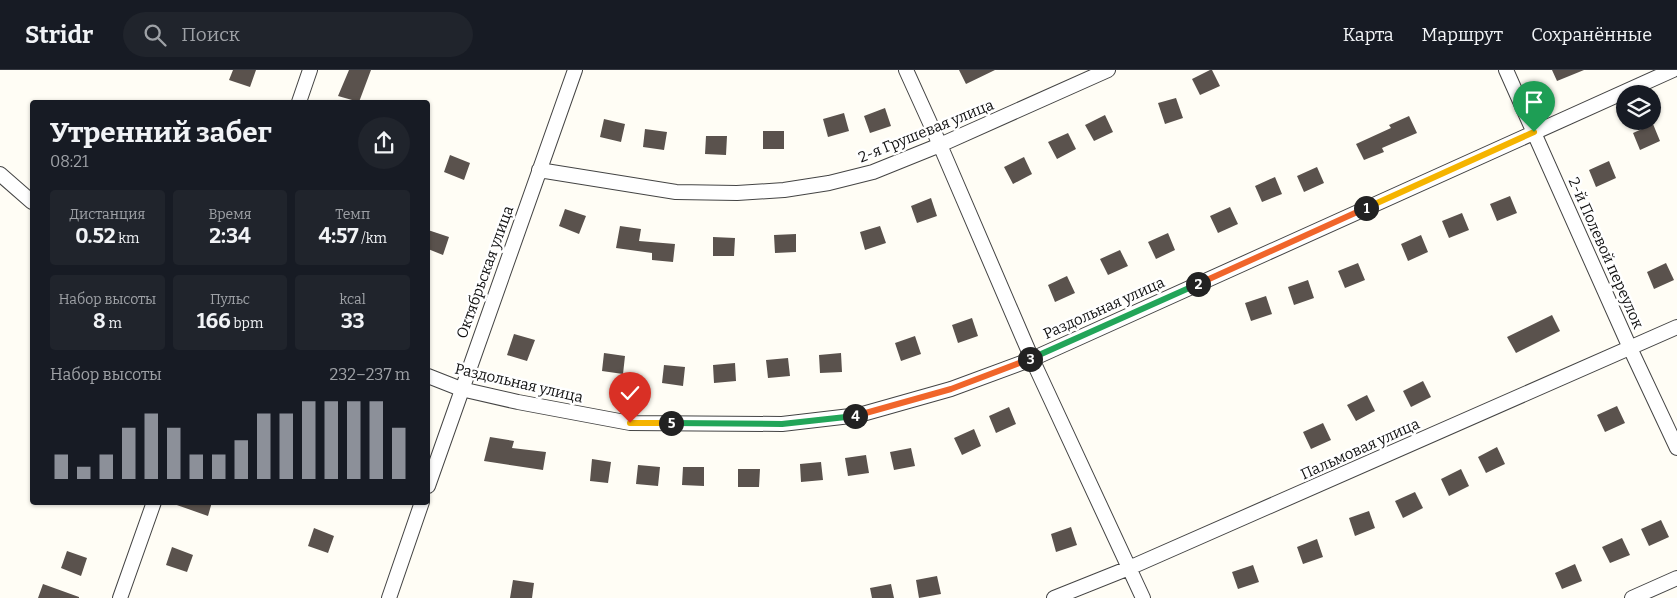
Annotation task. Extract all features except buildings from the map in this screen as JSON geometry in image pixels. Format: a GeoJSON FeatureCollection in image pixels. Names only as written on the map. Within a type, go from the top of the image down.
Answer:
{"type":"FeatureCollection","features":[{"type":"Feature","properties":{"kind":"street"},"geometry":{"type":"LineString","coordinates":[[300,100],[310,70]]}},
{"type":"Feature","properties":{"kind":"street","name":"Октябрьская улица"},"geometry":{"type":"LineString","coordinates":[[430,480],[575,70]]}},
{"type":"Feature","properties":{"kind":"street"},"geometry":{"type":"LineString","coordinates":[[906,70],[1032,359],[1143,598]]}},
{"type":"Feature","properties":{"kind":"street","name":"2-я Грушевая улица"},"geometry":{"type":"LineString","coordinates":[[539,170],[676,192],[746,193],[784,190],[829,183],[864,174],[940,145],[1108,70]]}},
{"type":"Feature","properties":{"kind":"street","name":"2-й Полевой переулок"},"geometry":{"type":"LineString","coordinates":[[1506,70],[1630,348],[1677,448]]}},
{"type":"Feature","properties":{"kind":"street","name":"Раздольная улица"},"geometry":{"type":"LineString","coordinates":[[430,377],[461,389],[518,402],[630,423],[782,424],[859,415],[951,389],[1032,359],[1673,70]]}},
{"type":"Feature","properties":{"kind":"street"},"geometry":{"type":"LineString","coordinates":[[0,174],[30,200]]}},
{"type":"Feature","properties":{"kind":"street","name":"Пальмовая улица"},"geometry":{"type":"LineString","coordinates":[[1054,598],[1129,568],[1677,327]]}},
{"type":"Feature","properties":{"kind":"street"},"geometry":{"type":"LineString","coordinates":[[120,598],[153,505]]}},
{"type":"Feature","properties":{"kind":"street"},"geometry":{"type":"LineString","coordinates":[[389,598],[421,505]]}},
{"type":"Feature","properties":{"kind":"street"},"geometry":{"type":"LineString","coordinates":[[1632,598],[1677,578]]}},
{"type":"Feature","properties":{"kind":"route"},"geometry":{"type":"LineString","coordinates":[[630,423],[782,424],[859,415],[951,389],[1032,359],[1534,132]]}}]}
